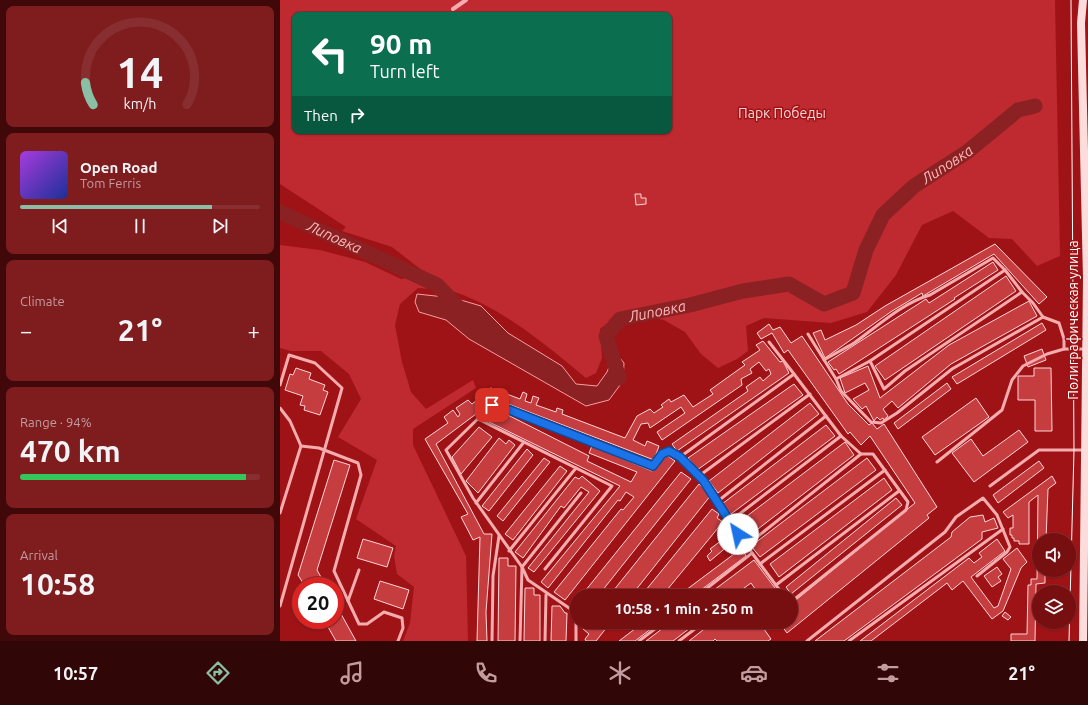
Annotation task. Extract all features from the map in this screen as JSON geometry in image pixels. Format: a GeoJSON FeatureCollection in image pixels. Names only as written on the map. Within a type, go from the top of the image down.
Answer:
{"type":"FeatureCollection","features":[{"type":"Feature","properties":{"kind":"street"},"geometry":{"type":"LineString","coordinates":[[453,9],[466,0]]}},
{"type":"Feature","properties":{"kind":"street","name":"Полиграфическая улица"},"geometry":{"type":"LineString","coordinates":[[1083,0],[1080,23],[1087,278],[1087,493],[1086,575],[1083,641]]}},
{"type":"Feature","properties":{"kind":"lane"},"geometry":{"type":"LineString","coordinates":[[824,360],[852,344],[892,314],[920,298],[930,295],[993,258],[1033,303],[1043,317],[1059,323],[1064,339],[1064,349]]}},
{"type":"Feature","properties":{"kind":"lane"},"geometry":{"type":"LineString","coordinates":[[836,378],[870,361],[1005,270]]}},
{"type":"Feature","properties":{"kind":"lane"},"geometry":{"type":"LineString","coordinates":[[870,361],[884,389],[905,371],[1022,292]]}},
{"type":"Feature","properties":{"kind":"lane"},"geometry":{"type":"LineString","coordinates":[[808,334],[836,378],[841,391],[871,422],[881,423],[897,413],[952,369],[1043,317]]}},
{"type":"Feature","properties":{"kind":"lane"},"geometry":{"type":"LineString","coordinates":[[769,342],[841,436],[861,454]]}},
{"type":"Feature","properties":{"kind":"lane"},"geometry":{"type":"LineString","coordinates":[[937,462],[1002,410],[1012,380],[1023,366],[1047,354],[1064,349],[1086,349]]}},
{"type":"Feature","properties":{"kind":"lane"},"geometry":{"type":"LineString","coordinates":[[280,386],[289,355],[316,364],[342,388],[280,606]]}},
{"type":"Feature","properties":{"kind":"lane"},"geometry":{"type":"LineString","coordinates":[[680,457],[794,374]]}},
{"type":"Feature","properties":{"kind":"lane"},"geometry":{"type":"LineString","coordinates":[[699,476],[810,394]]}},
{"type":"Feature","properties":{"kind":"lane"},"geometry":{"type":"LineString","coordinates":[[576,641],[576,618],[572,610],[528,580],[522,567],[476,503],[446,450],[492,405],[507,409],[653,466],[662,454],[669,451],[680,457],[699,476],[718,501],[729,522],[779,589]]}},
{"type":"Feature","properties":{"kind":"lane"},"geometry":{"type":"LineString","coordinates":[[280,408],[290,421],[301,446],[280,513]]}},
{"type":"Feature","properties":{"kind":"lane"},"geometry":{"type":"LineString","coordinates":[[718,501],[826,416]]}},
{"type":"Feature","properties":{"kind":"lane"},"geometry":{"type":"LineString","coordinates":[[478,419],[612,486],[545,569]]}},
{"type":"Feature","properties":{"kind":"lane"},"geometry":{"type":"LineString","coordinates":[[729,522],[841,436]]}},
{"type":"Feature","properties":{"kind":"lane"},"geometry":{"type":"LineString","coordinates":[[476,503],[524,442]]}},
{"type":"Feature","properties":{"kind":"lane"},"geometry":{"type":"LineString","coordinates":[[301,446],[324,450],[358,463],[361,475],[334,571],[359,624],[367,624],[384,612],[402,618],[403,628],[398,641]]}},
{"type":"Feature","properties":{"kind":"lane"},"geometry":{"type":"LineString","coordinates":[[990,486],[1039,450],[1086,450]]}},
{"type":"Feature","properties":{"kind":"lane"},"geometry":{"type":"LineString","coordinates":[[747,545],[861,454],[873,454],[908,502],[906,510],[798,596]]}},
{"type":"Feature","properties":{"kind":"lane"},"geometry":{"type":"LineString","coordinates":[[510,551],[576,468]]}},
{"type":"Feature","properties":{"kind":"lane"},"geometry":{"type":"LineString","coordinates":[[760,564],[885,470]]}},
{"type":"Feature","properties":{"kind":"lane"},"geometry":{"type":"LineString","coordinates":[[776,585],[899,490]]}},
{"type":"Feature","properties":{"kind":"lane"},"geometry":{"type":"LineString","coordinates":[[520,641],[522,567],[581,493]]}},
{"type":"Feature","properties":{"kind":"lane"},"geometry":{"type":"LineString","coordinates":[[807,641],[945,532],[956,517],[983,498],[997,515],[1010,547],[1007,552],[977,576]]}},
{"type":"Feature","properties":{"kind":"lane"},"geometry":{"type":"LineString","coordinates":[[849,641],[1003,529]]}},
{"type":"Feature","properties":{"kind":"lane"},"geometry":{"type":"LineString","coordinates":[[492,641],[493,576],[499,536]]}},
{"type":"Feature","properties":{"kind":"lane"},"geometry":{"type":"LineString","coordinates":[[706,589],[752,553]]}},
{"type":"Feature","properties":{"kind":"lane"},"geometry":{"type":"LineString","coordinates":[[348,601],[359,570]]}},
{"type":"Feature","properties":{"kind":"lane"},"geometry":{"type":"LineString","coordinates":[[545,641],[546,595]]}},
{"type":"Feature","properties":{"kind":"lane"},"geometry":{"type":"LineString","coordinates":[[639,641],[655,629]]}},
{"type":"Feature","properties":{"kind":"lane"},"geometry":{"type":"LineString","coordinates":[[679,641],[695,629]]}},
{"type":"Feature","properties":{"kind":"green space","name":"Парк Победы"},"geometry":{"type":"Polygon","coordinates":[[[280,0],[1055,0],[1060,256],[1037,266],[1012,239],[989,238],[953,211],[922,225],[896,275],[867,312],[831,323],[764,318],[746,326],[748,351],[737,359],[718,368],[701,354],[685,332],[664,320],[621,313],[600,329],[602,358],[596,373],[586,378],[524,329],[473,299],[451,291],[418,288],[400,304],[395,325],[402,362],[411,392],[426,409],[473,380],[476,388],[413,429],[413,445],[466,556],[468,641],[403,641],[410,623],[414,587],[397,574],[394,556],[396,546],[356,519],[377,460],[338,437],[361,399],[349,374],[321,351],[291,351],[280,348],[280,245],[320,250],[365,262],[401,279],[428,275],[392,247],[342,231],[346,227],[280,184],[280,0]]]}},
{"type":"Feature","properties":{"kind":"shaded area"},"geometry":{"type":"Polygon","coordinates":[[[417,294],[454,298],[481,306],[508,333],[562,366],[576,384],[597,386],[607,372],[615,352],[624,363],[623,381],[609,400],[586,406],[469,339],[446,320],[419,312],[415,302],[417,294]]]}},
{"type":"Feature","properties":{"kind":"building"},"geometry":{"type":"Polygon","coordinates":[[[635,194],[641,194],[641,198],[646,198],[646,204],[636,205],[635,194]]]}},
{"type":"Feature","properties":{"kind":"building"},"geometry":{"type":"Polygon","coordinates":[[[995,244],[1047,297],[1039,304],[994,254],[923,296],[922,293],[892,311],[825,358],[813,333],[821,330],[825,340],[856,325],[885,306],[995,244]]]}},
{"type":"Feature","properties":{"kind":"building"},"geometry":{"type":"Polygon","coordinates":[[[993,262],[998,270],[839,374],[828,362],[926,299],[929,303],[993,262]]]}},
{"type":"Feature","properties":{"kind":"building"},"geometry":{"type":"Polygon","coordinates":[[[1006,276],[1016,291],[885,380],[875,366],[1006,276]]]}},
{"type":"Feature","properties":{"kind":"building"},"geometry":{"type":"Polygon","coordinates":[[[1029,301],[1037,316],[951,364],[898,408],[892,401],[883,409],[888,416],[884,420],[883,418],[880,420],[877,417],[874,421],[866,406],[862,409],[853,399],[869,390],[865,383],[845,393],[840,378],[868,366],[880,398],[949,345],[1029,301]]]}},
{"type":"Feature","properties":{"kind":"building"},"geometry":{"type":"Polygon","coordinates":[[[1042,323],[1046,330],[957,384],[952,377],[1042,323]]]}},
{"type":"Feature","properties":{"kind":"building"},"geometry":{"type":"Polygon","coordinates":[[[769,324],[773,330],[780,327],[791,343],[802,336],[848,404],[869,425],[872,423],[877,429],[884,424],[937,507],[927,515],[929,518],[798,624],[798,598],[915,503],[870,436],[861,445],[850,432],[848,434],[788,350],[784,353],[772,333],[761,339],[757,333],[769,324]]]}},
{"type":"Feature","properties":{"kind":"building"},"geometry":{"type":"Polygon","coordinates":[[[763,341],[780,362],[783,361],[789,373],[677,451],[672,444],[748,391],[746,387],[760,377],[763,381],[771,374],[769,369],[766,371],[759,362],[750,369],[752,373],[741,379],[742,385],[662,440],[657,432],[685,413],[681,407],[650,428],[648,423],[641,424],[633,440],[645,446],[647,441],[659,446],[654,460],[490,397],[482,404],[484,408],[436,444],[484,534],[492,534],[486,612],[487,641],[477,641],[480,537],[473,540],[461,517],[468,514],[425,439],[448,423],[444,417],[453,410],[458,417],[460,414],[456,408],[468,400],[472,404],[477,400],[475,397],[491,388],[520,399],[523,392],[527,394],[525,401],[531,403],[533,396],[539,398],[536,405],[556,412],[557,408],[563,410],[562,414],[625,438],[637,416],[650,409],[654,413],[663,407],[661,405],[669,399],[671,402],[684,395],[693,407],[713,394],[710,390],[745,365],[742,362],[760,350],[756,345],[763,341]]]}},
{"type":"Feature","properties":{"kind":"building"},"geometry":{"type":"Polygon","coordinates":[[[1042,349],[1046,360],[1028,367],[1024,356],[1042,349]]]}},
{"type":"Feature","properties":{"kind":"building"},"geometry":{"type":"Polygon","coordinates":[[[296,368],[311,373],[309,379],[325,385],[323,390],[328,392],[320,415],[304,410],[305,406],[300,405],[303,396],[285,390],[290,374],[293,375],[296,368]]]}},
{"type":"Feature","properties":{"kind":"building"},"geometry":{"type":"Polygon","coordinates":[[[1034,368],[1051,368],[1052,431],[1035,431],[1035,400],[1018,400],[1018,376],[1034,376],[1034,368]]]}},
{"type":"Feature","properties":{"kind":"building"},"geometry":{"type":"Polygon","coordinates":[[[947,383],[951,389],[898,429],[894,423],[947,383]]]}},
{"type":"Feature","properties":{"kind":"building"},"geometry":{"type":"Polygon","coordinates":[[[794,384],[803,395],[697,470],[688,458],[794,384]]]}},
{"type":"Feature","properties":{"kind":"building"},"geometry":{"type":"Polygon","coordinates":[[[976,398],[989,417],[935,455],[922,437],[976,398]]]}},
{"type":"Feature","properties":{"kind":"building"},"geometry":{"type":"Polygon","coordinates":[[[810,403],[819,414],[718,493],[709,481],[810,403]]]}},
{"type":"Feature","properties":{"kind":"building"},"geometry":{"type":"Polygon","coordinates":[[[496,409],[589,456],[587,461],[631,482],[637,472],[589,453],[592,446],[652,471],[665,454],[675,461],[574,589],[570,589],[570,594],[565,600],[554,592],[621,509],[623,510],[634,497],[626,492],[620,501],[618,500],[548,588],[541,582],[620,486],[487,421],[490,412],[494,414],[496,409]]]}},
{"type":"Feature","properties":{"kind":"building"},"geometry":{"type":"Polygon","coordinates":[[[826,425],[835,436],[731,514],[722,504],[826,425]]]}},
{"type":"Feature","properties":{"kind":"building"},"geometry":{"type":"Polygon","coordinates":[[[479,427],[492,437],[461,474],[452,457],[479,427]]]}},
{"type":"Feature","properties":{"kind":"building"},"geometry":{"type":"Polygon","coordinates":[[[1019,430],[1028,442],[974,482],[952,453],[971,439],[983,456],[1019,430]]]}},
{"type":"Feature","properties":{"kind":"building"},"geometry":{"type":"Polygon","coordinates":[[[499,438],[506,444],[509,440],[515,445],[478,493],[466,481],[499,438]]]}},
{"type":"Feature","properties":{"kind":"building"},"geometry":{"type":"Polygon","coordinates":[[[845,442],[854,455],[745,539],[735,525],[845,442]]]}},
{"type":"Feature","properties":{"kind":"building"},"geometry":{"type":"Polygon","coordinates":[[[527,449],[533,455],[489,511],[482,506],[527,449]]]}},
{"type":"Feature","properties":{"kind":"building"},"geometry":{"type":"Polygon","coordinates":[[[544,458],[550,462],[503,521],[497,516],[544,458]]]}},
{"type":"Feature","properties":{"kind":"building"},"geometry":{"type":"Polygon","coordinates":[[[867,458],[876,470],[760,557],[751,546],[867,458]]]}},
{"type":"Feature","properties":{"kind":"building"},"geometry":{"type":"Polygon","coordinates":[[[334,460],[350,465],[317,570],[321,577],[299,577],[298,575],[334,460]]]}},
{"type":"Feature","properties":{"kind":"building"},"geometry":{"type":"Polygon","coordinates":[[[1039,461],[1044,468],[998,503],[993,495],[1039,461]]]}},
{"type":"Feature","properties":{"kind":"building"},"geometry":{"type":"Polygon","coordinates":[[[560,466],[567,471],[513,540],[505,534],[560,466]]]}},
{"type":"Feature","properties":{"kind":"building"},"geometry":{"type":"Polygon","coordinates":[[[681,472],[691,479],[604,589],[587,589],[681,472]]]}},
{"type":"Feature","properties":{"kind":"building"},"geometry":{"type":"Polygon","coordinates":[[[582,476],[600,491],[534,572],[528,568],[589,492],[581,487],[564,508],[561,506],[523,558],[515,552],[575,477],[579,479],[582,476]]]}},
{"type":"Feature","properties":{"kind":"building"},"geometry":{"type":"Polygon","coordinates":[[[1052,476],[1056,483],[1048,489],[1046,533],[1038,533],[1038,495],[1029,502],[1029,544],[1019,544],[1019,541],[1014,541],[1012,535],[1010,535],[1010,528],[1013,528],[1013,515],[1008,518],[1003,512],[1052,476]]]}},
{"type":"Feature","properties":{"kind":"building"},"geometry":{"type":"Polygon","coordinates":[[[884,478],[892,490],[779,577],[770,564],[884,478]]]}},
{"type":"Feature","properties":{"kind":"building"},"geometry":{"type":"Polygon","coordinates":[[[699,484],[711,495],[637,589],[615,589],[699,484]]]}},
{"type":"Feature","properties":{"kind":"building"},"geometry":{"type":"Polygon","coordinates":[[[896,498],[902,505],[797,589],[787,589],[786,587],[896,498]]]}},
{"type":"Feature","properties":{"kind":"building"},"geometry":{"type":"Polygon","coordinates":[[[712,509],[719,514],[717,518],[723,522],[668,589],[647,589],[712,509]]]}},
{"type":"Feature","properties":{"kind":"building"},"geometry":{"type":"Polygon","coordinates":[[[983,515],[985,522],[994,518],[998,528],[982,532],[982,539],[844,641],[815,641],[951,537],[952,532],[970,517],[983,515]]]}},
{"type":"Feature","properties":{"kind":"building"},"geometry":{"type":"Polygon","coordinates":[[[730,534],[735,540],[710,561],[707,556],[712,551],[710,549],[730,534]]]}},
{"type":"Feature","properties":{"kind":"building"},"geometry":{"type":"Polygon","coordinates":[[[363,539],[393,548],[387,567],[357,558],[363,539]]]}},
{"type":"Feature","properties":{"kind":"building"},"geometry":{"type":"Polygon","coordinates":[[[997,539],[1005,551],[971,577],[994,608],[998,606],[1011,569],[1003,559],[1017,548],[1027,562],[1021,568],[1003,611],[992,619],[963,581],[952,590],[947,583],[871,641],[860,641],[969,558],[974,563],[982,557],[979,553],[997,539]]]}},
{"type":"Feature","properties":{"kind":"building"},"geometry":{"type":"Polygon","coordinates":[[[742,548],[746,556],[702,589],[687,589],[742,548]]]}},
{"type":"Feature","properties":{"kind":"building"},"geometry":{"type":"Polygon","coordinates":[[[499,558],[508,558],[508,566],[516,566],[515,641],[498,641],[499,558]]]}},
{"type":"Feature","properties":{"kind":"building"},"geometry":{"type":"Polygon","coordinates":[[[754,560],[776,589],[755,589],[751,583],[743,589],[715,589],[754,560]]]}},
{"type":"Feature","properties":{"kind":"building"},"geometry":{"type":"Polygon","coordinates":[[[997,567],[1002,574],[998,577],[1001,581],[992,587],[984,576],[997,567]]]}},
{"type":"Feature","properties":{"kind":"building"},"geometry":{"type":"Polygon","coordinates":[[[1037,577],[1045,577],[1045,583],[1032,585],[1032,629],[1035,629],[1035,641],[1011,641],[1011,634],[1027,634],[1028,585],[1031,585],[1031,579],[1037,579],[1037,577]]]}},
{"type":"Feature","properties":{"kind":"building"},"geometry":{"type":"Polygon","coordinates":[[[380,581],[409,590],[403,609],[374,599],[380,581]]]}},
{"type":"Feature","properties":{"kind":"building"},"geometry":{"type":"Polygon","coordinates":[[[525,588],[534,588],[534,595],[540,595],[540,641],[524,641],[525,588]]]}},
{"type":"Feature","properties":{"kind":"building"},"geometry":{"type":"Polygon","coordinates":[[[552,606],[560,606],[565,613],[567,613],[566,641],[551,641],[552,606]]]}},
{"type":"Feature","properties":{"kind":"building"},"geometry":{"type":"Polygon","coordinates":[[[1005,612],[1011,617],[1008,620],[1002,616],[1005,612]]]}},
{"type":"Feature","properties":{"kind":"building"},"geometry":{"type":"Polygon","coordinates":[[[344,619],[356,641],[336,641],[329,629],[344,629],[344,619]]]}},
{"type":"Feature","properties":{"kind":"building"},"geometry":{"type":"Polygon","coordinates":[[[583,629],[605,629],[596,641],[586,641],[585,639],[589,634],[583,629]]]}},
{"type":"Feature","properties":{"kind":"building"},"geometry":{"type":"Polygon","coordinates":[[[635,629],[651,629],[635,641],[619,641],[635,629]]]}},
{"type":"Feature","properties":{"kind":"building"},"geometry":{"type":"Polygon","coordinates":[[[662,629],[689,629],[673,641],[646,641],[662,629]]]}},
{"type":"Feature","properties":{"kind":"building"},"geometry":{"type":"Polygon","coordinates":[[[704,629],[764,629],[771,639],[768,641],[717,641],[715,639],[713,641],[689,641],[704,629]]]}},
{"type":"Feature","properties":{"kind":"building"},"geometry":{"type":"Polygon","coordinates":[[[784,629],[792,629],[787,633],[784,629]]]}},
{"type":"Feature","properties":{"kind":"waterway","name":"Липовка"},"geometry":{"type":"LineString","coordinates":[[619,378],[606,336],[620,319],[690,305],[743,291],[789,284],[824,304],[853,293],[866,250],[883,215],[914,186],[967,152],[1018,110],[1035,106]]}},
{"type":"Feature","properties":{"kind":"waterway","name":"Липовка"},"geometry":{"type":"LineString","coordinates":[[280,212],[437,285],[463,312]]}},
{"type":"Feature","properties":{"kind":"tram line"},"geometry":{"type":"LineString","coordinates":[[1069,641],[1074,450],[1071,0]]}},
{"type":"Feature","properties":{"kind":"route"},"geometry":{"type":"LineString","coordinates":[[492,405],[507,409],[653,466],[662,454],[669,451],[680,457],[703,480],[738,534]]}}]}
